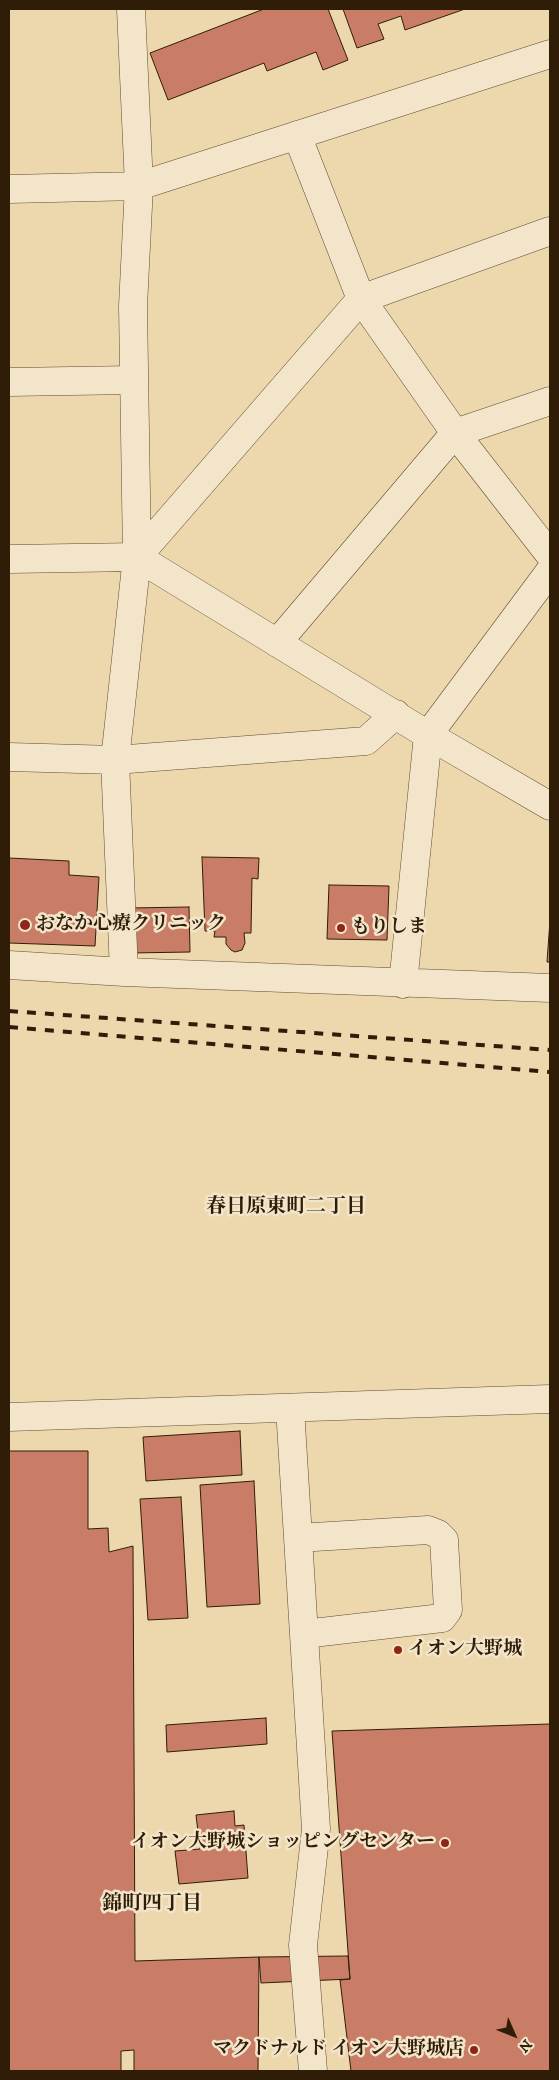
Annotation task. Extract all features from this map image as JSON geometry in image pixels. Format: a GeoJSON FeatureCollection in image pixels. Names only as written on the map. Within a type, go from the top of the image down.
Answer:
{"type":"FeatureCollection","features":[{"type":"Feature","properties":{"kind":"street"},"geometry":{"type":"LineString","coordinates":[[124,972],[115,760],[138,557],[132,306],[139,186],[131,9]]}},
{"type":"Feature","properties":{"kind":"street"},"geometry":{"type":"LineString","coordinates":[[9,189],[139,186],[550,54]]}},
{"type":"Feature","properties":{"kind":"street"},"geometry":{"type":"LineString","coordinates":[[297,136],[361,299],[455,433],[550,555]]}},
{"type":"Feature","properties":{"kind":"street"},"geometry":{"type":"LineString","coordinates":[[138,557],[361,299],[550,231]]}},
{"type":"Feature","properties":{"kind":"street"},"geometry":{"type":"LineString","coordinates":[[9,382],[134,380]]}},
{"type":"Feature","properties":{"kind":"street"},"geometry":{"type":"LineString","coordinates":[[277,643],[455,433],[550,401]]}},
{"type":"Feature","properties":{"kind":"street"},"geometry":{"type":"LineString","coordinates":[[9,559],[138,557],[428,735],[550,806]]}},
{"type":"Feature","properties":{"kind":"street"},"geometry":{"type":"LineString","coordinates":[[403,984],[428,735],[550,571]]}},
{"type":"Feature","properties":{"kind":"street"},"geometry":{"type":"LineString","coordinates":[[9,758],[115,760],[366,741],[396,714]]}},
{"type":"Feature","properties":{"kind":"street"},"geometry":{"type":"LineString","coordinates":[[9,965],[403,984],[550,988]]}},
{"type":"Feature","properties":{"kind":"street"},"geometry":{"type":"LineString","coordinates":[[9,1417],[550,1399]]}},
{"type":"Feature","properties":{"kind":"street"},"geometry":{"type":"LineString","coordinates":[[290,1408],[316,1829],[303,1945],[313,2071]]}},
{"type":"Feature","properties":{"kind":"street"},"geometry":{"type":"LineString","coordinates":[[298,1538],[428,1530],[438,1534],[444,1540],[448,1610],[442,1618],[304,1634]]}},
{"type":"Feature","properties":{"kind":"building"},"geometry":{"type":"Polygon","coordinates":[[[264,9],[328,9],[348,60],[323,70],[316,52],[267,71],[264,63],[168,100],[150,53],[264,9]]]}},
{"type":"Feature","properties":{"kind":"building"},"geometry":{"type":"Polygon","coordinates":[[[343,9],[465,9],[405,30],[401,16],[378,24],[384,39],[357,48],[343,9]]]}},
{"type":"Feature","properties":{"kind":"building"},"geometry":{"type":"Polygon","coordinates":[[[202,857],[259,858],[258,879],[252,878],[251,933],[244,933],[245,943],[242,950],[235,952],[231,950],[226,944],[226,937],[214,937],[215,931],[205,931],[202,857]]]}},
{"type":"Feature","properties":{"kind":"building"},"geometry":{"type":"Polygon","coordinates":[[[9,858],[69,861],[69,875],[99,877],[95,946],[9,943],[9,858]]]}},
{"type":"Feature","properties":{"kind":"building"},"geometry":{"type":"Polygon","coordinates":[[[329,885],[389,886],[387,940],[327,939],[329,885]]]}},
{"type":"Feature","properties":{"kind":"building"},"geometry":{"type":"Polygon","coordinates":[[[189,907],[190,952],[131,953],[130,908],[189,907]]]}},
{"type":"Feature","properties":{"kind":"building"},"geometry":{"type":"Polygon","coordinates":[[[550,921],[550,962],[547,962],[550,921]]]}},
{"type":"Feature","properties":{"kind":"building"},"geometry":{"type":"Polygon","coordinates":[[[240,1431],[242,1475],[146,1481],[143,1437],[240,1431]]]}},
{"type":"Feature","properties":{"kind":"building"},"geometry":{"type":"Polygon","coordinates":[[[9,1451],[88,1451],[88,1529],[108,1528],[109,1552],[133,1546],[135,1961],[259,1957],[258,2071],[134,2071],[134,2050],[121,2051],[121,2071],[9,2071],[9,1451]]]}},
{"type":"Feature","properties":{"kind":"building"},"geometry":{"type":"Polygon","coordinates":[[[254,1481],[260,1604],[207,1607],[200,1485],[254,1481]]]}},
{"type":"Feature","properties":{"kind":"building"},"geometry":{"type":"Polygon","coordinates":[[[181,1497],[188,1618],[148,1620],[140,1499],[181,1497]]]}},
{"type":"Feature","properties":{"kind":"building"},"geometry":{"type":"Polygon","coordinates":[[[266,1718],[267,1744],[167,1752],[166,1725],[266,1718]]]}},
{"type":"Feature","properties":{"kind":"building","name":"イオン大野城ショッピングセンター"},"geometry":{"type":"Polygon","coordinates":[[[550,1724],[550,2071],[351,2071],[340,1980],[350,1979],[332,1731],[550,1724]]]}},
{"type":"Feature","properties":{"kind":"building"},"geometry":{"type":"Polygon","coordinates":[[[234,1811],[235,1826],[244,1825],[248,1878],[179,1884],[175,1851],[200,1849],[196,1815],[234,1811]]]}},
{"type":"Feature","properties":{"kind":"building"},"geometry":{"type":"Polygon","coordinates":[[[348,1956],[350,1979],[261,1983],[259,1957],[348,1956]]]}},
{"type":"Feature","properties":{"kind":"railway"},"geometry":{"type":"LineString","coordinates":[[9,1011],[550,1050]]}},
{"type":"Feature","properties":{"kind":"railway"},"geometry":{"type":"LineString","coordinates":[[9,1027],[550,1072]]}},
{"type":"Feature","properties":{"kind":"place","name":"おなか心療クリニック"},"geometry":{"type":"Point","coordinates":[25,925]}},
{"type":"Feature","properties":{"kind":"place","name":"もりしま"},"geometry":{"type":"Point","coordinates":[341,928]}},
{"type":"Feature","properties":{"kind":"place","name":"イオン大野城"},"geometry":{"type":"Point","coordinates":[398,1650]}},
{"type":"Feature","properties":{"kind":"place","name":"イオン大野城ショッピングセンター"},"geometry":{"type":"Point","coordinates":[445,1843]}},
{"type":"Feature","properties":{"kind":"place","name":"マクドナルド イオン大野城店"},"geometry":{"type":"Point","coordinates":[474,2050]}},
{"type":"Feature","properties":{"kind":"district","name":"春日原東町二丁目"},"geometry":{"type":"Point","coordinates":[286,1208]}},
{"type":"Feature","properties":{"kind":"district","name":"錦町四丁目"},"geometry":{"type":"Point","coordinates":[152,1905]}}]}
